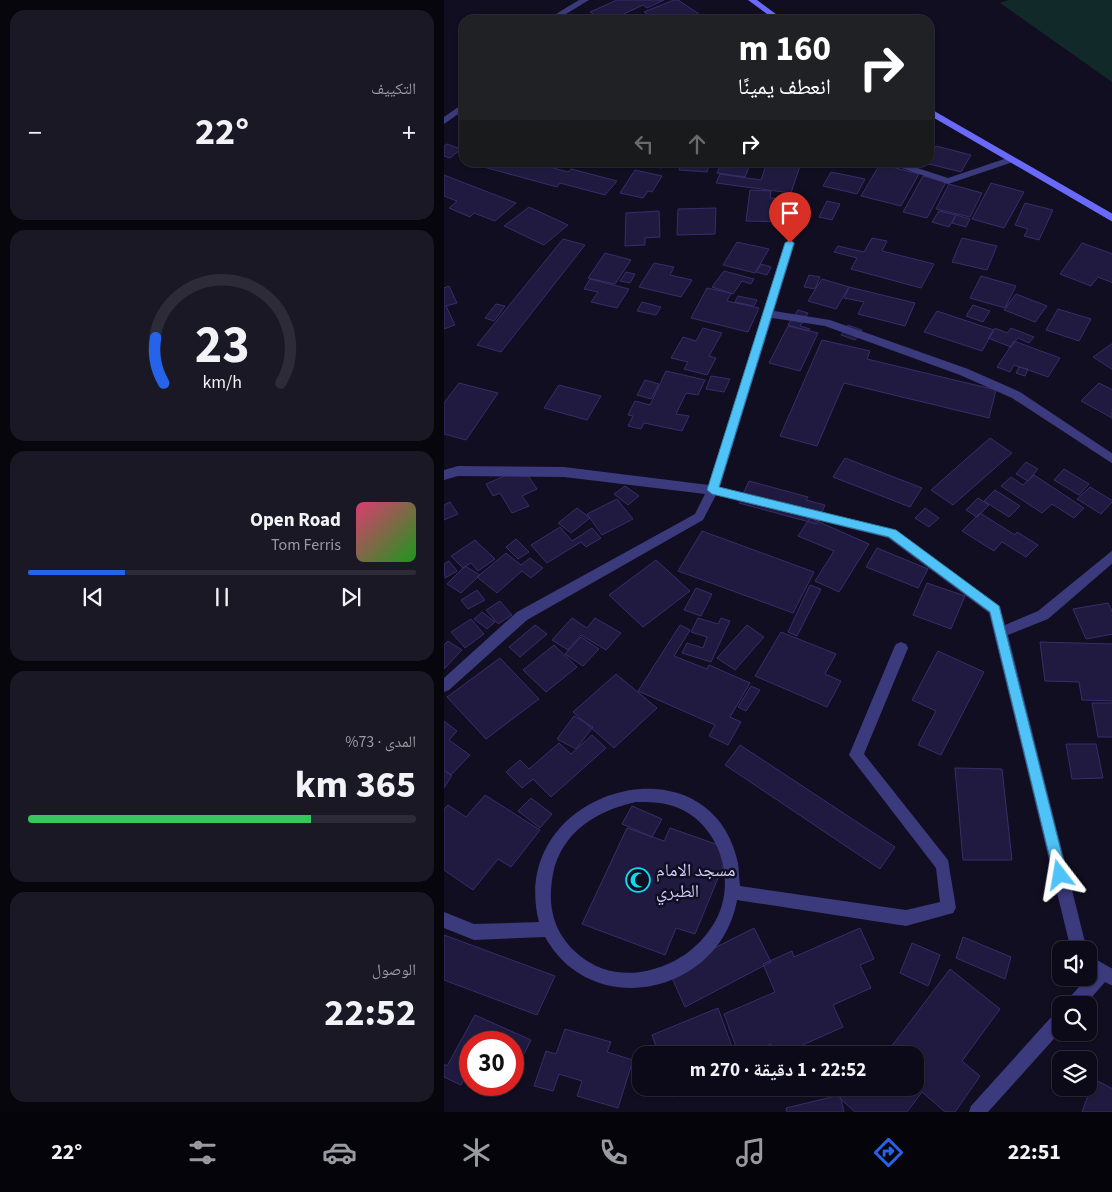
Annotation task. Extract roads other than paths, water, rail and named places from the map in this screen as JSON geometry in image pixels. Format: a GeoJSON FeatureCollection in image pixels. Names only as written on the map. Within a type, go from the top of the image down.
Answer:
{"type":"FeatureCollection","features":[{"type":"Feature","properties":{"kind":"main road"},"geometry":{"type":"LineString","coordinates":[[752,0],[773,15]]}},
{"type":"Feature","properties":{"kind":"main road"},"geometry":{"type":"LineString","coordinates":[[934,113],[1112,219]]}},
{"type":"Feature","properties":{"kind":"street"},"geometry":{"type":"LineString","coordinates":[[558,15],[584,0]]}},
{"type":"Feature","properties":{"kind":"street"},"geometry":{"type":"LineString","coordinates":[[444,121],[459,110]]}},
{"type":"Feature","properties":{"kind":"street"},"geometry":{"type":"LineString","coordinates":[[904,167],[948,181],[1010,160]]}},
{"type":"Feature","properties":{"kind":"street"},"geometry":{"type":"LineString","coordinates":[[444,686],[522,616],[699,517],[712,490],[790,243]]}},
{"type":"Feature","properties":{"kind":"street"},"geometry":{"type":"LineString","coordinates":[[768,314],[826,323],[964,372],[1016,395],[1112,460]]}},
{"type":"Feature","properties":{"kind":"street"},"geometry":{"type":"LineString","coordinates":[[444,475],[458,471],[564,472],[712,490],[892,534],[995,610],[1077,941]]}},
{"type":"Feature","properties":{"kind":"street"},"geometry":{"type":"LineString","coordinates":[[1001,632],[1043,615],[1112,555]]}},
{"type":"Feature","properties":{"kind":"street"},"geometry":{"type":"LineString","coordinates":[[732,892],[906,918],[948,908],[944,865],[856,755],[901,648]]}},
{"type":"Feature","properties":{"kind":"street"},"geometry":{"type":"LineString","coordinates":[[636,795],[666,797],[693,808],[715,827],[729,853],[734,883],[732,892],[728,914],[711,942],[687,965],[655,979],[622,982],[591,973],[565,955],[548,929],[541,899],[545,868],[559,840],[580,817],[607,802],[636,795]]}},
{"type":"Feature","properties":{"kind":"street"},"geometry":{"type":"LineString","coordinates":[[444,920],[474,932],[548,929]]}},
{"type":"Feature","properties":{"kind":"street"},"geometry":{"type":"LineString","coordinates":[[1084,996],[1108,975],[1097,968]]}},
{"type":"Feature","properties":{"kind":"street"},"geometry":{"type":"LineString","coordinates":[[976,1112],[1052,1029]]}},
{"type":"Feature","properties":{"kind":"place","name":"مسجد الامام الطبري"},"geometry":{"type":"Point","coordinates":[638,880]}}]}
